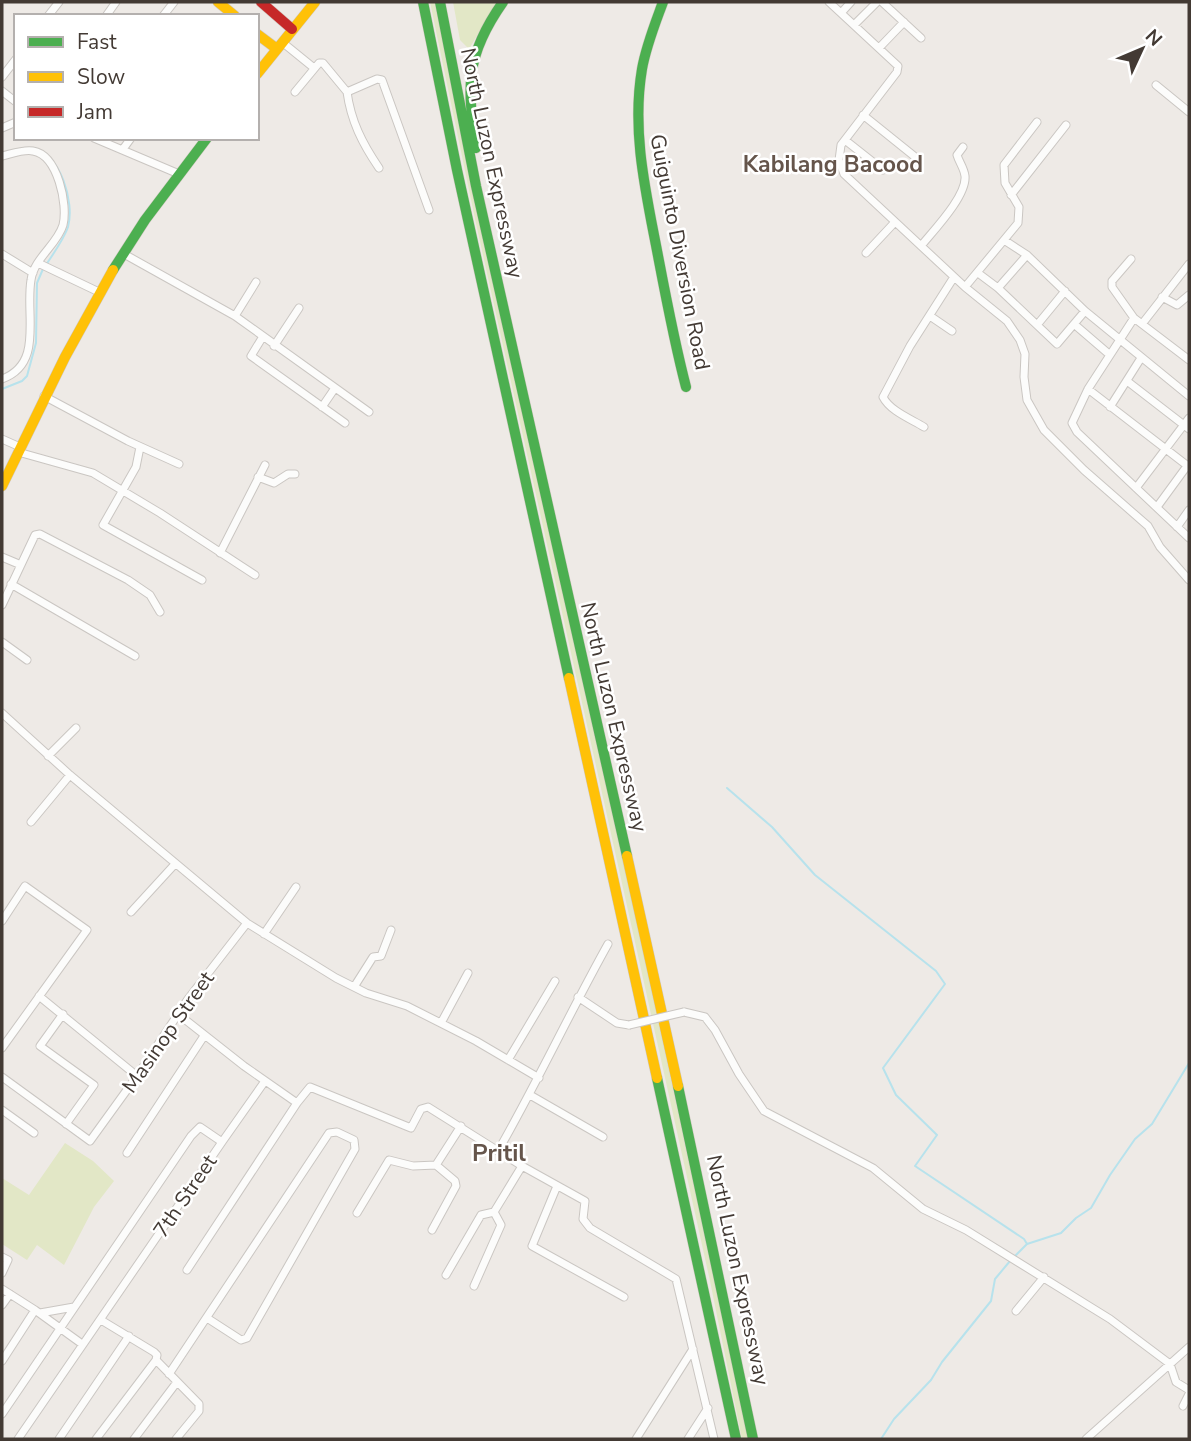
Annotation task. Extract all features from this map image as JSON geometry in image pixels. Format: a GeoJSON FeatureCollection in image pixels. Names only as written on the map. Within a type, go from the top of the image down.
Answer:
{"type":"FeatureCollection","features":[{"type":"Feature","properties":{"kind":"main road"},"geometry":{"type":"LineString","coordinates":[[218,2],[228,14]]}},
{"type":"Feature","properties":{"kind":"main road"},"geometry":{"type":"LineString","coordinates":[[261,2],[293,27]]}},
{"type":"Feature","properties":{"kind":"main road"},"geometry":{"type":"LineString","coordinates":[[271,2],[293,27]]}},
{"type":"Feature","properties":{"kind":"main road"},"geometry":{"type":"LineString","coordinates":[[259,71],[315,2]]}},
{"type":"Feature","properties":{"kind":"main road","name":"North Luzon Expressway"},"geometry":{"type":"LineString","coordinates":[[423,2],[457,170],[736,1439]]}},
{"type":"Feature","properties":{"kind":"main road","name":"North Luzon Expressway"},"geometry":{"type":"LineString","coordinates":[[440,2],[476,186],[701,1188],[753,1439]]}},
{"type":"Feature","properties":{"kind":"main road"},"geometry":{"type":"LineString","coordinates":[[476,186],[480,171],[469,101],[469,78],[474,51],[484,28],[503,2]]}},
{"type":"Feature","properties":{"kind":"main road","name":"Guiguinto Diversion Road"},"geometry":{"type":"LineString","coordinates":[[663,2],[650,35],[641,75],[638,135],[643,180],[676,351],[686,387]]}},
{"type":"Feature","properties":{"kind":"main road"},"geometry":{"type":"LineString","coordinates":[[259,35],[279,46]]}},
{"type":"Feature","properties":{"kind":"main road"},"geometry":{"type":"LineString","coordinates":[[2,486],[44,396],[101,293],[124,254],[205,140]]}},
{"type":"Feature","properties":{"kind":"street"},"geometry":{"type":"LineString","coordinates":[[829,2],[898,66],[897,72],[841,145],[839,160],[844,174],[965,288],[999,314],[1020,340],[1025,354],[1027,400],[1044,430],[1084,470],[1148,526],[1160,547],[1189,580]]}},
{"type":"Feature","properties":{"kind":"street"},"geometry":{"type":"LineString","coordinates":[[841,13],[851,2]]}},
{"type":"Feature","properties":{"kind":"street"},"geometry":{"type":"LineString","coordinates":[[854,25],[880,2],[921,38]]}},
{"type":"Feature","properties":{"kind":"street"},"geometry":{"type":"LineString","coordinates":[[879,48],[904,22]]}},
{"type":"Feature","properties":{"kind":"street"},"geometry":{"type":"LineString","coordinates":[[279,46],[314,68]]}},
{"type":"Feature","properties":{"kind":"street"},"geometry":{"type":"LineString","coordinates":[[2,77],[14,62]]}},
{"type":"Feature","properties":{"kind":"street"},"geometry":{"type":"LineString","coordinates":[[295,92],[314,68],[323,63],[347,92],[350,113],[358,134],[379,168]]}},
{"type":"Feature","properties":{"kind":"street"},"geometry":{"type":"LineString","coordinates":[[347,92],[377,79],[382,80],[429,210]]}},
{"type":"Feature","properties":{"kind":"street"},"geometry":{"type":"LineString","coordinates":[[1156,85],[1189,112]]}},
{"type":"Feature","properties":{"kind":"street"},"geometry":{"type":"LineString","coordinates":[[863,115],[914,156]]}},
{"type":"Feature","properties":{"kind":"street"},"geometry":{"type":"LineString","coordinates":[[965,288],[1018,223],[1019,208],[1005,183],[1004,165],[1037,122]]}},
{"type":"Feature","properties":{"kind":"street"},"geometry":{"type":"LineString","coordinates":[[1011,195],[1066,125]]}},
{"type":"Feature","properties":{"kind":"street"},"geometry":{"type":"LineString","coordinates":[[99,140],[179,174]]}},
{"type":"Feature","properties":{"kind":"street"},"geometry":{"type":"LineString","coordinates":[[124,149],[130,140]]}},
{"type":"Feature","properties":{"kind":"street"},"geometry":{"type":"LineString","coordinates":[[845,140],[883,170]]}},
{"type":"Feature","properties":{"kind":"street"},"geometry":{"type":"LineString","coordinates":[[921,246],[951,207],[964,184],[965,177],[957,155],[963,147]]}},
{"type":"Feature","properties":{"kind":"street"},"geometry":{"type":"LineString","coordinates":[[2,156],[34,151],[47,159],[57,172],[64,208],[63,225],[33,273],[26,359],[15,374],[2,379]]}},
{"type":"Feature","properties":{"kind":"street"},"geometry":{"type":"LineString","coordinates":[[866,253],[895,222]]}},
{"type":"Feature","properties":{"kind":"street"},"geometry":{"type":"LineString","coordinates":[[1004,240],[1027,256],[1120,341],[1189,396]]}},
{"type":"Feature","properties":{"kind":"street"},"geometry":{"type":"LineString","coordinates":[[2,254],[33,273]]}},
{"type":"Feature","properties":{"kind":"street"},"geometry":{"type":"LineString","coordinates":[[124,254],[235,317],[369,412]]}},
{"type":"Feature","properties":{"kind":"street"},"geometry":{"type":"LineString","coordinates":[[998,288],[1027,256]]}},
{"type":"Feature","properties":{"kind":"street"},"geometry":{"type":"LineString","coordinates":[[1131,258],[1112,281],[1112,287],[1135,318],[1189,360]]}},
{"type":"Feature","properties":{"kind":"street"},"geometry":{"type":"LineString","coordinates":[[39,264],[101,293]]}},
{"type":"Feature","properties":{"kind":"street"},"geometry":{"type":"LineString","coordinates":[[1142,324],[1189,264]]}},
{"type":"Feature","properties":{"kind":"street"},"geometry":{"type":"LineString","coordinates":[[978,272],[1057,344],[1086,311]]}},
{"type":"Feature","properties":{"kind":"street"},"geometry":{"type":"LineString","coordinates":[[924,427],[892,408],[883,397],[893,374],[954,277]]}},
{"type":"Feature","properties":{"kind":"street"},"geometry":{"type":"LineString","coordinates":[[235,317],[256,282]]}},
{"type":"Feature","properties":{"kind":"street"},"geometry":{"type":"LineString","coordinates":[[1037,325],[1065,291]]}},
{"type":"Feature","properties":{"kind":"street"},"geometry":{"type":"LineString","coordinates":[[1162,297],[1177,305],[1189,295]]}},
{"type":"Feature","properties":{"kind":"street"},"geometry":{"type":"LineString","coordinates":[[274,346],[299,308]]}},
{"type":"Feature","properties":{"kind":"street"},"geometry":{"type":"LineString","coordinates":[[930,316],[952,331]]}},
{"type":"Feature","properties":{"kind":"street"},"geometry":{"type":"LineString","coordinates":[[1135,318],[1088,389],[1072,423],[1077,432],[1189,538]]}},
{"type":"Feature","properties":{"kind":"street"},"geometry":{"type":"LineString","coordinates":[[1074,324],[1110,355]]}},
{"type":"Feature","properties":{"kind":"street"},"geometry":{"type":"LineString","coordinates":[[262,338],[251,356],[345,423]]}},
{"type":"Feature","properties":{"kind":"street"},"geometry":{"type":"LineString","coordinates":[[1111,407],[1141,358]]}},
{"type":"Feature","properties":{"kind":"street"},"geometry":{"type":"LineString","coordinates":[[1127,381],[1188,424],[1136,488]]}},
{"type":"Feature","properties":{"kind":"street"},"geometry":{"type":"LineString","coordinates":[[322,407],[335,388]]}},
{"type":"Feature","properties":{"kind":"street"},"geometry":{"type":"LineString","coordinates":[[1088,389],[1188,466],[1157,507]]}},
{"type":"Feature","properties":{"kind":"street"},"geometry":{"type":"LineString","coordinates":[[44,396],[140,447],[179,464]]}},
{"type":"Feature","properties":{"kind":"street"},"geometry":{"type":"LineString","coordinates":[[2,439],[19,449],[93,473],[255,575]]}},
{"type":"Feature","properties":{"kind":"street"},"geometry":{"type":"LineString","coordinates":[[140,447],[136,467],[103,525],[202,580]]}},
{"type":"Feature","properties":{"kind":"street"},"geometry":{"type":"LineString","coordinates":[[220,553],[265,465]]}},
{"type":"Feature","properties":{"kind":"street"},"geometry":{"type":"LineString","coordinates":[[258,478],[274,483],[291,473],[295,474]]}},
{"type":"Feature","properties":{"kind":"street"},"geometry":{"type":"LineString","coordinates":[[1177,527],[1189,510]]}},
{"type":"Feature","properties":{"kind":"street"},"geometry":{"type":"LineString","coordinates":[[2,605],[36,536],[40,534],[128,580],[150,595],[160,612]]}},
{"type":"Feature","properties":{"kind":"street"},"geometry":{"type":"LineString","coordinates":[[2,556],[21,565]]}},
{"type":"Feature","properties":{"kind":"street"},"geometry":{"type":"LineString","coordinates":[[11,584],[135,656]]}},
{"type":"Feature","properties":{"kind":"street"},"geometry":{"type":"LineString","coordinates":[[2,642],[27,660]]}},
{"type":"Feature","properties":{"kind":"street"},"geometry":{"type":"LineString","coordinates":[[2,713],[70,775],[247,923],[354,987],[407,1006],[539,1078]]}},
{"type":"Feature","properties":{"kind":"street"},"geometry":{"type":"LineString","coordinates":[[48,756],[76,728]]}},
{"type":"Feature","properties":{"kind":"street"},"geometry":{"type":"LineString","coordinates":[[31,822],[70,775]]}},
{"type":"Feature","properties":{"kind":"street"},"geometry":{"type":"LineString","coordinates":[[131,912],[174,864]]}},
{"type":"Feature","properties":{"kind":"street"},"geometry":{"type":"LineString","coordinates":[[2,921],[25,886],[87,930],[2,1048]]}},
{"type":"Feature","properties":{"kind":"street"},"geometry":{"type":"LineString","coordinates":[[264,933],[296,887]]}},
{"type":"Feature","properties":{"kind":"street","name":"Masinop Street"},"geometry":{"type":"LineString","coordinates":[[66,1124],[90,1141],[178,1014],[247,923]]}},
{"type":"Feature","properties":{"kind":"street"},"geometry":{"type":"LineString","coordinates":[[354,987],[373,957],[382,956],[391,930]]}},
{"type":"Feature","properties":{"kind":"street"},"geometry":{"type":"LineString","coordinates":[[498,1151],[539,1078],[578,997],[608,943]]}},
{"type":"Feature","properties":{"kind":"street"},"geometry":{"type":"LineString","coordinates":[[441,1023],[468,974]]}},
{"type":"Feature","properties":{"kind":"street"},"geometry":{"type":"LineString","coordinates":[[508,1060],[555,981]]}},
{"type":"Feature","properties":{"kind":"street"},"geometry":{"type":"LineString","coordinates":[[39,996],[137,1076]]}},
{"type":"Feature","properties":{"kind":"street"},"geometry":{"type":"LineString","coordinates":[[578,997],[617,1023],[629,1025],[684,1012],[705,1017],[764,1111],[873,1168],[923,1209],[1007,1254],[1110,1319],[1169,1364],[1176,1382],[1189,1392],[1183,1406]]}},
{"type":"Feature","properties":{"kind":"street"},"geometry":{"type":"LineString","coordinates":[[2,1077],[66,1124],[94,1085],[40,1046],[63,1014]]}},
{"type":"Feature","properties":{"kind":"street"},"geometry":{"type":"LineString","coordinates":[[178,1014],[297,1103]]}},
{"type":"Feature","properties":{"kind":"street"},"geometry":{"type":"LineString","coordinates":[[127,1153],[204,1035]]}},
{"type":"Feature","properties":{"kind":"street"},"geometry":{"type":"LineString","coordinates":[[222,1142],[265,1081]]}},
{"type":"Feature","properties":{"kind":"street"},"geometry":{"type":"LineString","coordinates":[[187,1270],[308,1089],[313,1086],[411,1128],[421,1109],[428,1107],[522,1166],[585,1201],[583,1219],[590,1228],[676,1279],[714,1439]]}},
{"type":"Feature","properties":{"kind":"street"},"geometry":{"type":"LineString","coordinates":[[530,1095],[603,1137]]}},
{"type":"Feature","properties":{"kind":"street"},"geometry":{"type":"LineString","coordinates":[[2,1110],[34,1133]]}},
{"type":"Feature","properties":{"kind":"street"},"geometry":{"type":"LineString","coordinates":[[436,1165],[461,1126]]}},
{"type":"Feature","properties":{"kind":"street","name":"7th Street"},"geometry":{"type":"LineString","coordinates":[[2,1414],[191,1136],[200,1127],[222,1142],[18,1439]]}},
{"type":"Feature","properties":{"kind":"street"},"geometry":{"type":"LineString","coordinates":[[169,1374],[329,1133],[337,1132],[354,1140],[355,1149],[247,1338],[241,1339],[207,1318]]}},
{"type":"Feature","properties":{"kind":"street"},"geometry":{"type":"LineString","coordinates":[[357,1213],[388,1160],[413,1166],[436,1165],[455,1181],[456,1186],[432,1230]]}},
{"type":"Feature","properties":{"kind":"street"},"geometry":{"type":"LineString","coordinates":[[446,1275],[481,1215],[494,1212],[522,1166]]}},
{"type":"Feature","properties":{"kind":"street"},"geometry":{"type":"LineString","coordinates":[[557,1186],[532,1246],[624,1297]]}},
{"type":"Feature","properties":{"kind":"street"},"geometry":{"type":"LineString","coordinates":[[474,1286],[501,1224],[494,1212]]}},
{"type":"Feature","properties":{"kind":"street"},"geometry":{"type":"LineString","coordinates":[[2,1256],[8,1261],[2,1273]]}},
{"type":"Feature","properties":{"kind":"street"},"geometry":{"type":"LineString","coordinates":[[1016,1311],[1044,1277]]}},
{"type":"Feature","properties":{"kind":"street"},"geometry":{"type":"LineString","coordinates":[[2,1289],[82,1344]]}},
{"type":"Feature","properties":{"kind":"street"},"geometry":{"type":"LineString","coordinates":[[2,1306],[10,1294]]}},
{"type":"Feature","properties":{"kind":"street"},"geometry":{"type":"LineString","coordinates":[[2,1361],[38,1312],[75,1307]]}},
{"type":"Feature","properties":{"kind":"street"},"geometry":{"type":"LineString","coordinates":[[96,1439],[156,1360],[157,1355],[100,1320]]}},
{"type":"Feature","properties":{"kind":"street"},"geometry":{"type":"LineString","coordinates":[[59,1439],[129,1336]]}},
{"type":"Feature","properties":{"kind":"street"},"geometry":{"type":"LineString","coordinates":[[1086,1439],[1189,1347]]}},
{"type":"Feature","properties":{"kind":"street"},"geometry":{"type":"LineString","coordinates":[[636,1439],[693,1349]]}},
{"type":"Feature","properties":{"kind":"street"},"geometry":{"type":"LineString","coordinates":[[156,1360],[200,1407],[176,1439]]}},
{"type":"Feature","properties":{"kind":"street"},"geometry":{"type":"LineString","coordinates":[[134,1439],[177,1382]]}},
{"type":"Feature","properties":{"kind":"street"},"geometry":{"type":"LineString","coordinates":[[688,1439],[708,1408]]}},
{"type":"Feature","properties":{"kind":"green space"},"geometry":{"type":"Polygon","coordinates":[[[430,2],[437,2],[749,1439],[742,1439],[710,1281],[475,219],[430,2]]]}},
{"type":"Feature","properties":{"kind":"green space"},"geometry":{"type":"Polygon","coordinates":[[[453,2],[497,2],[469,49],[460,40],[453,2]]]}},
{"type":"Feature","properties":{"kind":"green space"},"geometry":{"type":"Polygon","coordinates":[[[65,1143],[93,1161],[114,1181],[94,1207],[64,1265],[37,1245],[27,1260],[2,1244],[2,1178],[29,1195],[65,1143]]]}},
{"type":"Feature","properties":{"kind":"waterway"},"geometry":{"type":"LineString","coordinates":[[34,148],[43,152],[58,169],[69,205],[68,227],[46,265]]}},
{"type":"Feature","properties":{"kind":"waterway"},"geometry":{"type":"LineString","coordinates":[[2,389],[22,381],[27,376],[36,343],[37,283],[43,269]]}},
{"type":"Feature","properties":{"kind":"waterway"},"geometry":{"type":"LineString","coordinates":[[727,788],[772,827],[815,875],[936,971],[945,984],[883,1068],[896,1095],[937,1135],[915,1166],[1024,1239],[1027,1244]]}},
{"type":"Feature","properties":{"kind":"waterway"},"geometry":{"type":"LineString","coordinates":[[1014,1257],[1027,1244],[1061,1233],[1091,1208],[1135,1139],[1152,1124],[1189,1063]]}},
{"type":"Feature","properties":{"kind":"waterway"},"geometry":{"type":"LineString","coordinates":[[881,1439],[894,1419],[931,1380],[942,1362],[991,1301],[995,1279],[1010,1261]]}},
{"type":"Feature","properties":{"kind":"traffic: fast"},"geometry":{"type":"LineString","coordinates":[[423,2],[457,170],[569,678]]}},
{"type":"Feature","properties":{"kind":"traffic: fast"},"geometry":{"type":"LineString","coordinates":[[440,2],[476,186],[627,856]]}},
{"type":"Feature","properties":{"kind":"traffic: fast"},"geometry":{"type":"LineString","coordinates":[[476,148],[471,106],[475,55],[481,39],[503,2]]}},
{"type":"Feature","properties":{"kind":"traffic: fast"},"geometry":{"type":"LineString","coordinates":[[663,2],[642,69],[639,141],[671,324],[686,387]]}},
{"type":"Feature","properties":{"kind":"traffic: fast"},"geometry":{"type":"LineString","coordinates":[[113,270],[145,220],[205,140]]}},
{"type":"Feature","properties":{"kind":"traffic: fast"},"geometry":{"type":"LineString","coordinates":[[657,1078],[736,1439]]}},
{"type":"Feature","properties":{"kind":"traffic: fast"},"geometry":{"type":"LineString","coordinates":[[678,1086],[753,1439]]}},
{"type":"Feature","properties":{"kind":"traffic: slow"},"geometry":{"type":"LineString","coordinates":[[218,2],[233,14]]}},
{"type":"Feature","properties":{"kind":"traffic: slow"},"geometry":{"type":"LineString","coordinates":[[259,72],[315,2]]}},
{"type":"Feature","properties":{"kind":"traffic: slow"},"geometry":{"type":"LineString","coordinates":[[259,36],[277,49]]}},
{"type":"Feature","properties":{"kind":"traffic: slow"},"geometry":{"type":"LineString","coordinates":[[2,486],[65,357],[113,270]]}},
{"type":"Feature","properties":{"kind":"traffic: slow"},"geometry":{"type":"LineString","coordinates":[[569,678],[657,1078]]}},
{"type":"Feature","properties":{"kind":"traffic: slow"},"geometry":{"type":"LineString","coordinates":[[627,856],[678,1086]]}},
{"type":"Feature","properties":{"kind":"traffic: jam"},"geometry":{"type":"LineString","coordinates":[[261,2],[292,29]]}},
{"type":"Feature","properties":{"kind":"district","name":"Kabilang Bacood"},"geometry":{"type":"Point","coordinates":[833,164]}},
{"type":"Feature","properties":{"kind":"district","name":"Pritil"},"geometry":{"type":"Point","coordinates":[499,1153]}}]}
